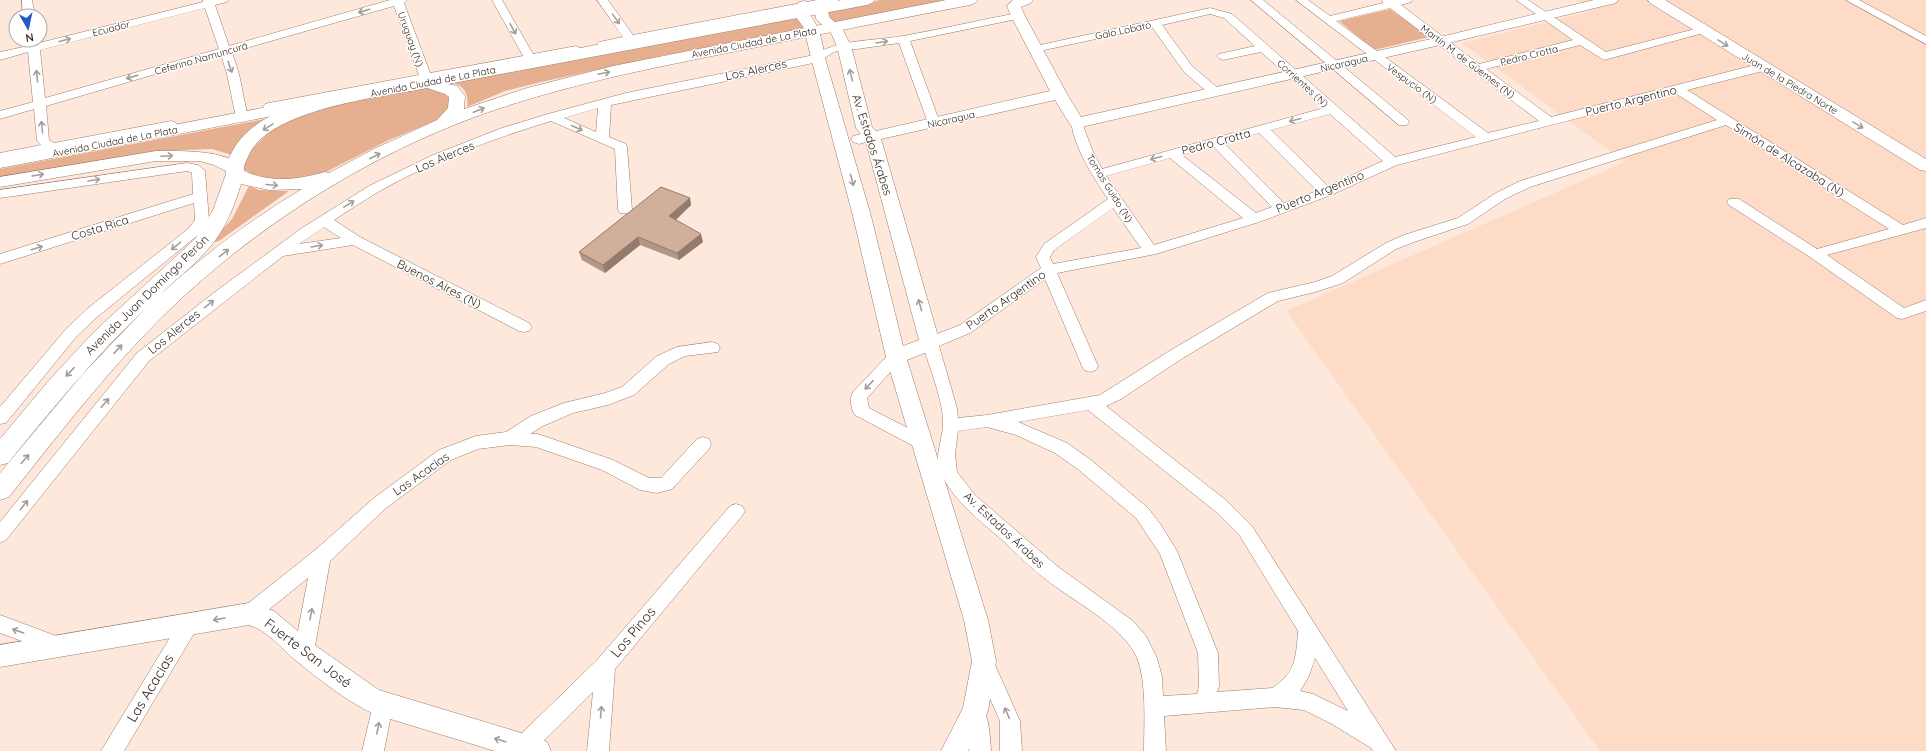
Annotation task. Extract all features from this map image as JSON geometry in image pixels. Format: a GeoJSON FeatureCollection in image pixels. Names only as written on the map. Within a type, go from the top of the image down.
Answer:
{"type":"FeatureCollection","features":[{"type":"Feature","properties":{"kind":"highway","name":"Avenida Ciudad de La Plata"},"geometry":{"type":"LineString","coordinates":[[323,100],[801,6],[821,9],[867,0]]}},
{"type":"Feature","properties":{"kind":"highway","name":"Avenida Ciudad de La Plata"},"geometry":{"type":"LineString","coordinates":[[340,174],[443,124],[505,100],[571,81],[675,58],[813,33],[837,35],[922,10],[970,0]]}},
{"type":"Feature","properties":{"kind":"highway"},"geometry":{"type":"LineString","coordinates":[[581,48],[623,42]]}},
{"type":"Feature","properties":{"kind":"highway"},"geometry":{"type":"LineString","coordinates":[[427,80],[451,90],[457,96],[456,109],[443,124]]}},
{"type":"Feature","properties":{"kind":"highway","name":"Avenida Juan Domingo Perón"},"geometry":{"type":"LineString","coordinates":[[0,456],[59,384],[104,335],[202,244],[222,214],[243,148],[253,136],[290,114],[323,100]]}},
{"type":"Feature","properties":{"kind":"highway"},"geometry":{"type":"LineString","coordinates":[[235,171],[251,182],[285,186],[309,182],[340,174]]}},
{"type":"Feature","properties":{"kind":"highway","name":"Avenida Juan Domingo Perón"},"geometry":{"type":"LineString","coordinates":[[0,490],[100,369],[145,320],[190,279],[241,239],[340,174]]}},
{"type":"Feature","properties":{"kind":"street","name":"Ecuador"},"geometry":{"type":"LineString","coordinates":[[48,40],[209,2],[223,0]]}},
{"type":"Feature","properties":{"kind":"street","name":"Ceferino Namuncurá"},"geometry":{"type":"LineString","coordinates":[[0,115],[399,0]]}},
{"type":"Feature","properties":{"kind":"street","name":"Uruguay (N)"},"geometry":{"type":"LineString","coordinates":[[399,0],[427,80]]}},
{"type":"Feature","properties":{"kind":"street"},"geometry":{"type":"LineString","coordinates":[[497,0],[530,58]]}},
{"type":"Feature","properties":{"kind":"street"},"geometry":{"type":"LineString","coordinates":[[602,0],[623,42]]}},
{"type":"Feature","properties":{"kind":"street","name":"Avenida Ciudad de La Plata"},"geometry":{"type":"LineString","coordinates":[[801,6],[834,0]]}},
{"type":"Feature","properties":{"kind":"street"},"geometry":{"type":"LineString","coordinates":[[1018,16],[1014,6],[1020,1],[1026,0]]}},
{"type":"Feature","properties":{"kind":"street"},"geometry":{"type":"LineString","coordinates":[[1256,0],[1403,122]]}},
{"type":"Feature","properties":{"kind":"street","name":"Vespucio (N)"},"geometry":{"type":"LineString","coordinates":[[1301,0],[1485,137]]}},
{"type":"Feature","properties":{"kind":"street"},"geometry":{"type":"LineString","coordinates":[[1327,20],[1389,2],[1407,0]]}},
{"type":"Feature","properties":{"kind":"street"},"geometry":{"type":"LineString","coordinates":[[1521,0],[1604,56],[1703,30]]}},
{"type":"Feature","properties":{"kind":"street","name":"Nicaragua"},"geometry":{"type":"LineString","coordinates":[[1077,123],[1440,41],[1610,0]]}},
{"type":"Feature","properties":{"kind":"street","name":"Juan de la Piedra Norte"},"geometry":{"type":"LineString","coordinates":[[1654,0],[1926,166]]}},
{"type":"Feature","properties":{"kind":"street"},"geometry":{"type":"LineString","coordinates":[[1851,0],[1926,41]]}},
{"type":"Feature","properties":{"kind":"street"},"geometry":{"type":"LineString","coordinates":[[209,2],[224,51],[233,74],[241,113]]}},
{"type":"Feature","properties":{"kind":"street","name":"Martín M. de Güemes (N)"},"geometry":{"type":"LineString","coordinates":[[1389,2],[1549,122]]}},
{"type":"Feature","properties":{"kind":"street"},"geometry":{"type":"LineString","coordinates":[[801,6],[810,22],[818,58],[842,142],[896,357],[976,620],[984,662],[1010,721],[1011,751]]}},
{"type":"Feature","properties":{"kind":"street","name":"Av. Estados Árabes"},"geometry":{"type":"LineString","coordinates":[[821,9],[822,20],[837,35],[864,128],[872,136],[949,408],[951,425],[946,454],[949,474],[969,500],[1050,572],[1126,627],[1139,642],[1147,658],[1152,677],[1155,751]]}},
{"type":"Feature","properties":{"kind":"street","name":"Galo Lobato"},"geometry":{"type":"LineString","coordinates":[[1035,49],[1210,11]]}},
{"type":"Feature","properties":{"kind":"street","name":"Corrientes (N)"},"geometry":{"type":"LineString","coordinates":[[1210,11],[1228,16],[1392,162]]}},
{"type":"Feature","properties":{"kind":"street","name":"Los Alerces"},"geometry":{"type":"LineString","coordinates":[[0,535],[143,357],[220,296],[323,220],[374,189],[438,158],[506,131],[552,117],[605,102],[818,58],[830,50],[837,35],[857,46],[903,39],[1018,16]]}},
{"type":"Feature","properties":{"kind":"street","name":"Tomas Guido (N)"},"geometry":{"type":"LineString","coordinates":[[1018,16],[1059,94],[1077,123],[1077,132],[1099,174],[1115,200],[1151,251]]}},
{"type":"Feature","properties":{"kind":"street"},"geometry":{"type":"LineString","coordinates":[[1155,23],[1188,69],[1215,92]]}},
{"type":"Feature","properties":{"kind":"street"},"geometry":{"type":"LineString","coordinates":[[903,39],[934,122]]}},
{"type":"Feature","properties":{"kind":"street","name":"Pedro Crotta"},"geometry":{"type":"LineString","coordinates":[[1476,68],[1583,41]]}},
{"type":"Feature","properties":{"kind":"street","name":"Ecuador"},"geometry":{"type":"LineString","coordinates":[[0,56],[22,48]]}},
{"type":"Feature","properties":{"kind":"street"},"geometry":{"type":"LineString","coordinates":[[33,48],[43,141],[51,148],[91,146]]}},
{"type":"Feature","properties":{"kind":"street","name":"Avenida Ciudad de La Plata"},"geometry":{"type":"LineString","coordinates":[[427,80],[581,48]]}},
{"type":"Feature","properties":{"kind":"street"},"geometry":{"type":"LineString","coordinates":[[1223,56],[1263,48]]}},
{"type":"Feature","properties":{"kind":"street","name":"Puerto Argentino"},"geometry":{"type":"LineString","coordinates":[[896,357],[965,329],[1048,270],[1151,251],[1254,218],[1326,192],[1392,162],[1763,67]]}},
{"type":"Feature","properties":{"kind":"street","name":"Simón de Alcazaba (N)"},"geometry":{"type":"LineString","coordinates":[[1677,89],[1901,230]]}},
{"type":"Feature","properties":{"kind":"street","name":"Nicaragua"},"geometry":{"type":"LineString","coordinates":[[842,142],[1059,94]]}},
{"type":"Feature","properties":{"kind":"street","name":"Avenida Ciudad de La Plata"},"geometry":{"type":"LineString","coordinates":[[0,157],[241,113],[323,100]]}},
{"type":"Feature","properties":{"kind":"street","name":"Avenida Ciudad de La Plata"},"geometry":{"type":"LineString","coordinates":[[0,163],[323,100]]}},
{"type":"Feature","properties":{"kind":"street"},"geometry":{"type":"LineString","coordinates":[[602,139],[605,102]]}},
{"type":"Feature","properties":{"kind":"street","name":"Pedro Crotta"},"geometry":{"type":"LineString","coordinates":[[1099,174],[1333,110]]}},
{"type":"Feature","properties":{"kind":"street"},"geometry":{"type":"LineString","coordinates":[[552,117],[621,147],[625,210]]}},
{"type":"Feature","properties":{"kind":"street"},"geometry":{"type":"LineString","coordinates":[[951,425],[987,421],[1103,401],[1115,395],[1176,354],[1272,297],[1328,284],[1350,273],[1380,252],[1397,243],[1426,231],[1444,228],[1464,220],[1506,193],[1525,184],[1728,121]]}},
{"type":"Feature","properties":{"kind":"street"},"geometry":{"type":"LineString","coordinates":[[1262,129],[1326,192]]}},
{"type":"Feature","properties":{"kind":"street"},"geometry":{"type":"LineString","coordinates":[[1216,142],[1281,208]]}},
{"type":"Feature","properties":{"kind":"street"},"geometry":{"type":"LineString","coordinates":[[1173,154],[1254,218]]}},
{"type":"Feature","properties":{"kind":"street","name":"Avenida Ciudad de La Plata"},"geometry":{"type":"LineString","coordinates":[[2,185],[156,156],[200,156],[220,161],[235,171]]}},
{"type":"Feature","properties":{"kind":"street","name":"Avenida Ciudad de La Plata"},"geometry":{"type":"LineString","coordinates":[[2,185],[177,167]]}},
{"type":"Feature","properties":{"kind":"street","name":"Avenida Juan Domingo Perón"},"geometry":{"type":"LineString","coordinates":[[0,418],[71,333],[92,313],[199,226],[202,216],[198,171],[193,168],[177,167]]}},
{"type":"Feature","properties":{"kind":"street","name":"Costa Rica"},"geometry":{"type":"LineString","coordinates":[[0,259],[200,196]]}},
{"type":"Feature","properties":{"kind":"street"},"geometry":{"type":"LineString","coordinates":[[1090,366],[1043,257],[1049,247],[1115,200]]}},
{"type":"Feature","properties":{"kind":"street"},"geometry":{"type":"LineString","coordinates":[[1734,202],[1815,254],[1902,314],[1926,305]]}},
{"type":"Feature","properties":{"kind":"street","name":"Buenos Aires (N)"},"geometry":{"type":"LineString","coordinates":[[323,220],[355,240],[524,327]]}},
{"type":"Feature","properties":{"kind":"street"},"geometry":{"type":"LineString","coordinates":[[1815,254],[1926,223]]}},
{"type":"Feature","properties":{"kind":"street"},"geometry":{"type":"LineString","coordinates":[[278,253],[355,240]]}},
{"type":"Feature","properties":{"kind":"street"},"geometry":{"type":"LineString","coordinates":[[510,438],[537,420],[570,407],[608,399],[628,391],[663,360],[676,354],[683,351],[712,348]]}},
{"type":"Feature","properties":{"kind":"street"},"geometry":{"type":"LineString","coordinates":[[896,357],[859,396],[861,411],[923,444]]}},
{"type":"Feature","properties":{"kind":"street"},"geometry":{"type":"LineString","coordinates":[[0,403],[17,398]]}},
{"type":"Feature","properties":{"kind":"street"},"geometry":{"type":"LineString","coordinates":[[1091,403],[1221,506],[1246,531],[1382,747]]}},
{"type":"Feature","properties":{"kind":"street"},"geometry":{"type":"LineString","coordinates":[[987,421],[1020,429],[1061,448],[1085,465],[1142,514],[1155,530],[1168,551],[1208,652],[1209,686],[1204,703]]}},
{"type":"Feature","properties":{"kind":"street","name":"Las Acacias"},"geometry":{"type":"LineString","coordinates":[[249,614],[321,557],[380,503],[445,455],[476,443],[510,438],[538,441],[571,454],[607,465],[646,486],[666,484],[703,444]]}},
{"type":"Feature","properties":{"kind":"street","name":"Los Pinos"},"geometry":{"type":"LineString","coordinates":[[530,749],[605,666],[736,511]]}},
{"type":"Feature","properties":{"kind":"street"},"geometry":{"type":"LineString","coordinates":[[304,652],[321,557]]}},
{"type":"Feature","properties":{"kind":"street"},"geometry":{"type":"LineString","coordinates":[[0,656],[249,614]]}},
{"type":"Feature","properties":{"kind":"street","name":"Fuerte San José"},"geometry":{"type":"LineString","coordinates":[[249,614],[265,619],[304,652],[370,699],[383,705],[530,749]]}},
{"type":"Feature","properties":{"kind":"street"},"geometry":{"type":"LineString","coordinates":[[0,624],[62,646]]}},
{"type":"Feature","properties":{"kind":"street","name":"Las Acacias"},"geometry":{"type":"LineString","coordinates":[[112,751],[189,624]]}},
{"type":"Feature","properties":{"kind":"street"},"geometry":{"type":"LineString","coordinates":[[1275,697],[1289,690],[1300,674],[1307,657],[1308,631]]}},
{"type":"Feature","properties":{"kind":"street"},"geometry":{"type":"LineString","coordinates":[[954,751],[975,711],[984,662]]}},
{"type":"Feature","properties":{"kind":"street"},"geometry":{"type":"LineString","coordinates":[[598,751],[605,666]]}},
{"type":"Feature","properties":{"kind":"street"},"geometry":{"type":"LineString","coordinates":[[1153,707],[1275,697],[1306,701],[1339,717],[1382,747]]}},
{"type":"Feature","properties":{"kind":"street"},"geometry":{"type":"LineString","coordinates":[[373,751],[383,705]]}},
{"type":"Feature","properties":{"kind":"street"},"geometry":{"type":"LineString","coordinates":[[975,711],[980,731],[980,751]]}},
{"type":"Feature","properties":{"kind":"shaded area"},"geometry":{"type":"Polygon","coordinates":[[[880,0],[956,0],[839,23],[830,20],[826,15],[830,10],[880,0]]]}},
{"type":"Feature","properties":{"kind":"shaded area"},"geometry":{"type":"Polygon","coordinates":[[[1576,0],[1926,0],[1926,751],[1600,751],[1286,311],[1625,162],[1462,43],[1592,11],[1576,0]]]}},
{"type":"Feature","properties":{"kind":"shaded area"},"geometry":{"type":"Polygon","coordinates":[[[1390,9],[1429,37],[1374,50],[1339,21],[1390,9]]]}},
{"type":"Feature","properties":{"kind":"shaded area"},"geometry":{"type":"Polygon","coordinates":[[[791,17],[799,19],[804,25],[801,30],[661,56],[541,82],[505,91],[467,107],[467,95],[461,86],[453,83],[791,17]]]}},
{"type":"Feature","properties":{"kind":"shaded area"},"geometry":{"type":"Polygon","coordinates":[[[429,87],[451,96],[450,106],[444,117],[389,140],[318,176],[301,179],[274,179],[254,175],[243,169],[242,165],[250,151],[264,137],[278,126],[309,110],[429,87]]]}},
{"type":"Feature","properties":{"kind":"shaded area"},"geometry":{"type":"Polygon","coordinates":[[[270,118],[232,155],[212,149],[158,151],[0,177],[0,169],[270,118]]]}},
{"type":"Feature","properties":{"kind":"shaded area"},"geometry":{"type":"Polygon","coordinates":[[[249,186],[259,190],[289,191],[219,241],[210,243],[232,219],[249,186]]]}},
{"type":"Feature","properties":{"kind":"building"},"geometry":{"type":"Polygon","coordinates":[[[661,187],[690,198],[669,216],[701,234],[677,253],[638,237],[603,265],[579,252],[661,187]]]}}]}
